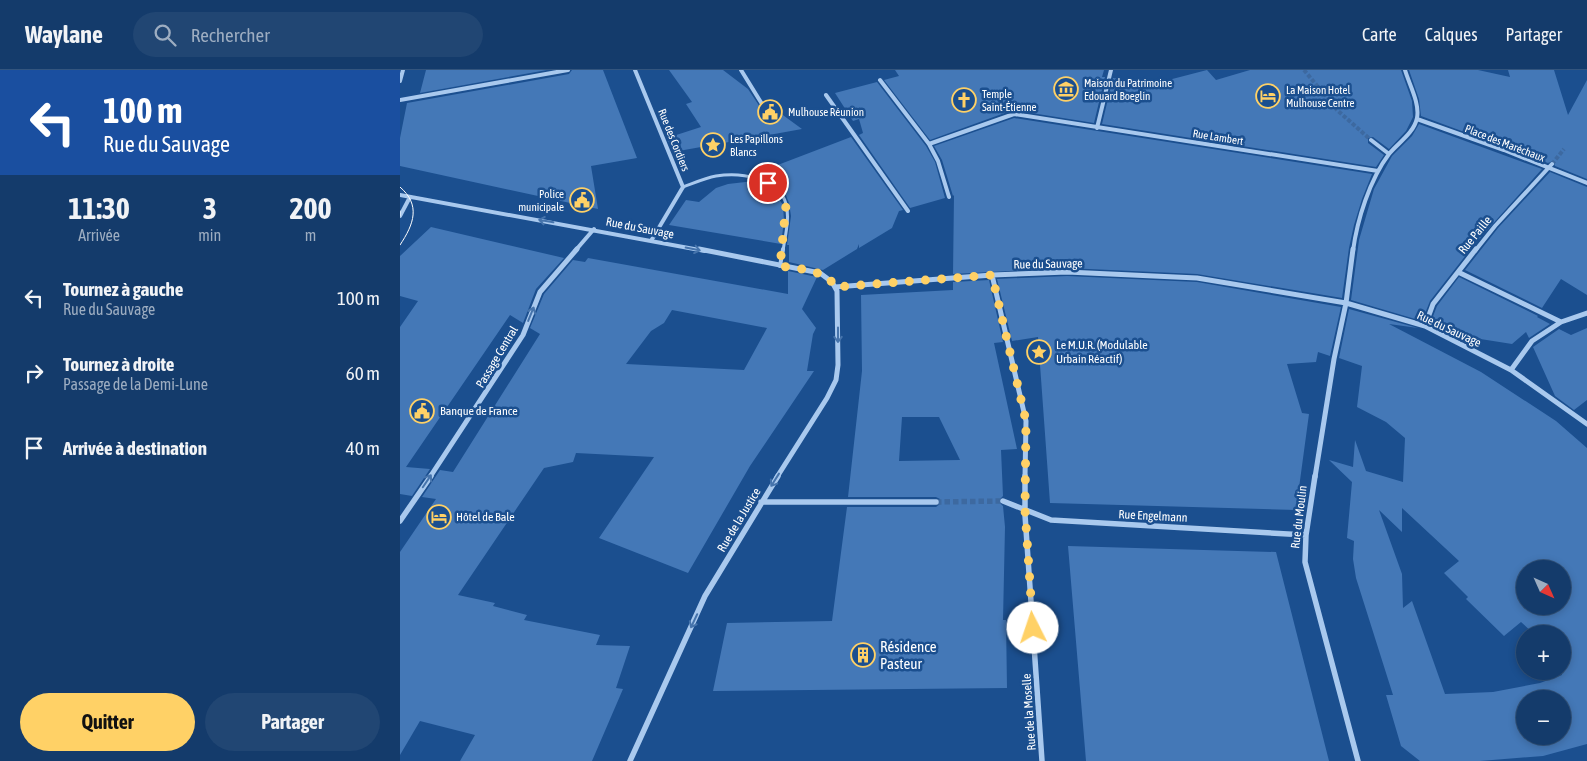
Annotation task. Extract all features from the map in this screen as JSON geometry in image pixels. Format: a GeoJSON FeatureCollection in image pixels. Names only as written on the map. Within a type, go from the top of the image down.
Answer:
{"type":"FeatureCollection","features":[{"type":"Feature","properties":{"kind":"street"},"geometry":{"type":"LineString","coordinates":[[400,81],[403,70]]}},
{"type":"Feature","properties":{"kind":"street"},"geometry":{"type":"LineString","coordinates":[[400,100],[568,70]]}},
{"type":"Feature","properties":{"kind":"street","name":"Rue des Cordiers"},"geometry":{"type":"LineString","coordinates":[[635,70],[683,187],[650,241]]}},
{"type":"Feature","properties":{"kind":"street"},"geometry":{"type":"LineString","coordinates":[[741,70],[762,104]]}},
{"type":"Feature","properties":{"kind":"street"},"geometry":{"type":"LineString","coordinates":[[1097,128],[1111,70]]}},
{"type":"Feature","properties":{"kind":"street"},"geometry":{"type":"LineString","coordinates":[[1405,70],[1418,111],[1417,119]]}},
{"type":"Feature","properties":{"kind":"street"},"geometry":{"type":"LineString","coordinates":[[880,80],[930,144],[938,161],[949,197]]}},
{"type":"Feature","properties":{"kind":"street"},"geometry":{"type":"LineString","coordinates":[[826,95],[908,211]]}},
{"type":"Feature","properties":{"kind":"street","name":"Rue Lambert"},"geometry":{"type":"LineString","coordinates":[[930,144],[1014,114],[1378,171]]}},
{"type":"Feature","properties":{"kind":"street","name":"Rue du Moulin"},"geometry":{"type":"LineString","coordinates":[[1358,761],[1305,562],[1306,535],[1334,358],[1346,303],[1356,227],[1378,171],[1389,154],[1414,126],[1417,119]]}},
{"type":"Feature","properties":{"kind":"street","name":"Place des Maréchaux"},"geometry":{"type":"LineString","coordinates":[[1417,119],[1504,150],[1587,183]]}},
{"type":"Feature","properties":{"kind":"street"},"geometry":{"type":"LineString","coordinates":[[1371,140],[1389,154]]}},
{"type":"Feature","properties":{"kind":"street","name":"Rue Paille"},"geometry":{"type":"LineString","coordinates":[[1425,326],[1433,304],[1458,272],[1495,226],[1552,164]]}},
{"type":"Feature","properties":{"kind":"street","name":"Rue du Sauvage"},"geometry":{"type":"LineString","coordinates":[[400,195],[594,229],[820,273],[830,278],[836,287],[992,275],[1067,272],[1197,278],[1346,303],[1425,326],[1511,370],[1587,424]]}},
{"type":"Feature","properties":{"kind":"street"},"geometry":{"type":"LineString","coordinates":[[400,216],[410,197]]}},
{"type":"Feature","properties":{"kind":"street","name":"Passage Central"},"geometry":{"type":"LineString","coordinates":[[400,522],[523,335],[540,292],[594,229]]}},
{"type":"Feature","properties":{"kind":"street"},"geometry":{"type":"LineString","coordinates":[[1458,272],[1560,322]]}},
{"type":"Feature","properties":{"kind":"street","name":"Rue de la Moselle"},"geometry":{"type":"LineString","coordinates":[[992,275],[1026,421],[1025,510],[1042,761]]}},
{"type":"Feature","properties":{"kind":"street","name":"Rue de la Justice"},"geometry":{"type":"LineString","coordinates":[[630,761],[705,596],[761,502],[827,398],[836,380],[838,295],[836,287]]}},
{"type":"Feature","properties":{"kind":"street"},"geometry":{"type":"LineString","coordinates":[[1511,370],[1532,341],[1560,322],[1587,313]]}},
{"type":"Feature","properties":{"kind":"street","name":"Rue Engelmann"},"geometry":{"type":"LineString","coordinates":[[1002,501],[1051,520],[1306,535]]}},
{"type":"Feature","properties":{"kind":"street"},"geometry":{"type":"LineString","coordinates":[[761,502],[936,502]]}},
{"type":"Feature","properties":{"kind":"lane"},"geometry":{"type":"LineString","coordinates":[[683,187],[728,175],[758,178],[782,192],[786,212],[780,266]]}},
{"type":"Feature","properties":{"kind":"building"},"geometry":{"type":"Polygon","coordinates":[[[426,70],[547,70],[420,93],[426,70]]]}},
{"type":"Feature","properties":{"kind":"building"},"geometry":{"type":"Polygon","coordinates":[[[572,70],[603,70],[637,158],[591,166],[598,209],[400,166],[400,138],[407,103],[569,74],[572,70]]]}},
{"type":"Feature","properties":{"kind":"building"},"geometry":{"type":"Polygon","coordinates":[[[669,70],[723,70],[748,89],[760,107],[764,107],[765,102],[802,129],[673,152],[667,138],[701,127],[686,104],[692,102],[669,70]]]}},
{"type":"Feature","properties":{"kind":"building"},"geometry":{"type":"Polygon","coordinates":[[[895,70],[1104,70],[1102,77],[1105,77],[1094,123],[1013,110],[930,140],[884,80],[899,76],[895,70]]]}},
{"type":"Feature","properties":{"kind":"building"},"geometry":{"type":"Polygon","coordinates":[[[1207,70],[1216,80],[1250,70],[1401,70],[1412,101],[1413,117],[1406,131],[1389,149],[1373,137],[1368,138],[1368,143],[1384,155],[1376,167],[1102,124],[1113,78],[1153,84],[1207,70]]]}},
{"type":"Feature","properties":{"kind":"building"},"geometry":{"type":"Polygon","coordinates":[[[1409,70],[1478,70],[1510,77],[1508,70],[1554,70],[1568,115],[1587,80],[1587,179],[1555,166],[1553,161],[1548,163],[1421,116],[1419,99],[1409,70]]]}},
{"type":"Feature","properties":{"kind":"building"},"geometry":{"type":"Polygon","coordinates":[[[877,82],[926,146],[935,162],[945,198],[910,208],[859,135],[863,133],[859,119],[853,121],[835,93],[877,82]]]}},
{"type":"Feature","properties":{"kind":"building"},"geometry":{"type":"Polygon","coordinates":[[[1014,118],[1372,174],[1354,225],[1342,298],[1197,274],[1067,268],[953,274],[954,195],[942,160],[934,146],[1014,118]]]}},
{"type":"Feature","properties":{"kind":"building"},"geometry":{"type":"Polygon","coordinates":[[[1419,124],[1542,169],[1473,246],[1430,301],[1422,321],[1351,300],[1359,240],[1374,189],[1392,156],[1412,136],[1419,124]]]}},
{"type":"Feature","properties":{"kind":"building"},"geometry":{"type":"Polygon","coordinates":[[[851,137],[903,210],[899,211],[892,228],[859,248],[859,244],[857,249],[823,270],[789,262],[789,245],[787,245],[791,216],[789,203],[785,193],[778,185],[756,175],[851,137]]]}},
{"type":"Feature","properties":{"kind":"building"},"geometry":{"type":"Polygon","coordinates":[[[1550,172],[1587,187],[1587,295],[1561,279],[1542,308],[1465,270],[1498,228],[1550,172]]]}},
{"type":"Feature","properties":{"kind":"building"},"geometry":{"type":"Polygon","coordinates":[[[754,181],[773,190],[783,205],[784,221],[781,244],[669,225],[686,200],[699,202],[716,188],[728,184],[754,181]]]}},
{"type":"Feature","properties":{"kind":"building"},"geometry":{"type":"Polygon","coordinates":[[[431,227],[564,258],[536,289],[523,323],[510,315],[406,467],[430,469],[412,496],[400,494],[400,327],[418,301],[400,296],[400,256],[431,227]]]}},
{"type":"Feature","properties":{"kind":"building"},"geometry":{"type":"Polygon","coordinates":[[[588,258],[788,294],[788,271],[817,277],[802,309],[816,328],[813,334],[807,371],[814,371],[750,466],[688,573],[599,538],[654,457],[576,453],[573,462],[544,468],[458,595],[495,603],[493,606],[527,615],[524,620],[600,635],[596,645],[630,646],[616,688],[623,689],[592,761],[460,761],[475,735],[420,721],[400,755],[400,552],[436,499],[422,497],[440,470],[453,472],[540,334],[530,328],[544,294],[573,260],[585,262],[588,258]],[[672,310],[664,323],[651,331],[626,364],[744,370],[767,328],[672,310]]]}},
{"type":"Feature","properties":{"kind":"building"},"geometry":{"type":"Polygon","coordinates":[[[1067,276],[1197,282],[1341,307],[1330,356],[1318,352],[1316,362],[1287,364],[1302,413],[1309,414],[1296,510],[1050,503],[1038,337],[1012,341],[997,279],[1067,276]]]}},
{"type":"Feature","properties":{"kind":"building"},"geometry":{"type":"Polygon","coordinates":[[[1459,277],[1538,316],[1550,324],[1529,338],[1526,332],[1512,344],[1449,334],[1430,324],[1437,306],[1459,277]]]}},
{"type":"Feature","properties":{"kind":"building"},"geometry":{"type":"Polygon","coordinates":[[[989,280],[1003,342],[994,343],[1017,449],[1001,450],[1003,496],[998,501],[1003,506],[1005,527],[1003,620],[1006,620],[1007,688],[713,691],[727,623],[832,621],[847,507],[936,507],[940,504],[940,499],[936,497],[848,497],[862,371],[861,295],[953,290],[953,282],[989,280]],[[902,417],[899,461],[960,460],[939,417],[902,417]]]}},
{"type":"Feature","properties":{"kind":"building"},"geometry":{"type":"Polygon","coordinates":[[[1349,309],[1418,328],[1389,324],[1481,372],[1556,421],[1587,448],[1587,744],[1543,756],[1480,761],[1420,761],[1401,746],[1386,695],[1393,695],[1356,578],[1353,559],[1354,541],[1347,538],[1352,482],[1329,460],[1353,467],[1355,440],[1366,471],[1403,482],[1405,438],[1386,422],[1357,407],[1362,366],[1339,358],[1349,309]],[[1402,508],[1402,532],[1379,510],[1402,574],[1403,608],[1412,601],[1445,694],[1493,692],[1548,680],[1571,680],[1571,625],[1524,625],[1521,622],[1504,636],[1466,599],[1468,597],[1444,573],[1459,561],[1402,508]]]}},
{"type":"Feature","properties":{"kind":"building"},"geometry":{"type":"Polygon","coordinates":[[[1587,328],[1587,400],[1574,410],[1555,396],[1533,347],[1559,329],[1571,335],[1587,328]]]}},
{"type":"Feature","properties":{"kind":"building"},"geometry":{"type":"Polygon","coordinates":[[[1068,546],[1276,552],[1329,761],[1086,761],[1068,546]]]}},
{"type":"Feature","properties":{"kind":"tunnel"},"geometry":{"type":"LineString","coordinates":[[1304,70],[1337,110],[1371,140]]}},
{"type":"Feature","properties":{"kind":"tunnel"},"geometry":{"type":"LineString","coordinates":[[1552,164],[1564,149]]}},
{"type":"Feature","properties":{"kind":"tunnel"},"geometry":{"type":"LineString","coordinates":[[936,502],[1003,501]]}},
{"type":"Feature","properties":{"kind":"tram line"},"geometry":{"type":"LineString","coordinates":[[400,187],[407,194],[413,208],[412,222],[400,245]]}},
{"type":"Feature","properties":{"kind":"tram line"},"geometry":{"type":"LineString","coordinates":[[400,211],[400,216]]}},
{"type":"Feature","properties":{"kind":"place","name":"Maison du Patrimoine Edouard Boeglin"},"geometry":{"type":"Point","coordinates":[1066,89]}},
{"type":"Feature","properties":{"kind":"place","name":"La Maison Hotel Mulhouse Centre"},"geometry":{"type":"Point","coordinates":[1268,96]}},
{"type":"Feature","properties":{"kind":"place","name":"Temple Saint-Étienne"},"geometry":{"type":"Point","coordinates":[964,100]}},
{"type":"Feature","properties":{"kind":"place","name":"Mulhouse Réunion"},"geometry":{"type":"Point","coordinates":[770,112]}},
{"type":"Feature","properties":{"kind":"place","name":"Les Papillons Blancs"},"geometry":{"type":"Point","coordinates":[713,145]}},
{"type":"Feature","properties":{"kind":"place","name":"Police municipale"},"geometry":{"type":"Point","coordinates":[582,200]}},
{"type":"Feature","properties":{"kind":"place","name":"Le M.U.R. (Modulable Urbain Réactif)"},"geometry":{"type":"Point","coordinates":[1039,352]}},
{"type":"Feature","properties":{"kind":"place","name":"Banque de France"},"geometry":{"type":"Point","coordinates":[422,411]}},
{"type":"Feature","properties":{"kind":"place","name":"Hôtel de Bale"},"geometry":{"type":"Point","coordinates":[439,517]}},
{"type":"Feature","properties":{"kind":"place","name":"Résidence Pasteur"},"geometry":{"type":"Point","coordinates":[863,655]}},
{"type":"Feature","properties":{"kind":"route"},"geometry":{"type":"LineString","coordinates":[[768,183],[782,192],[786,205],[780,266],[820,273],[830,278],[836,287],[992,275],[1026,421],[1025,510],[1033,628]]}}]}
